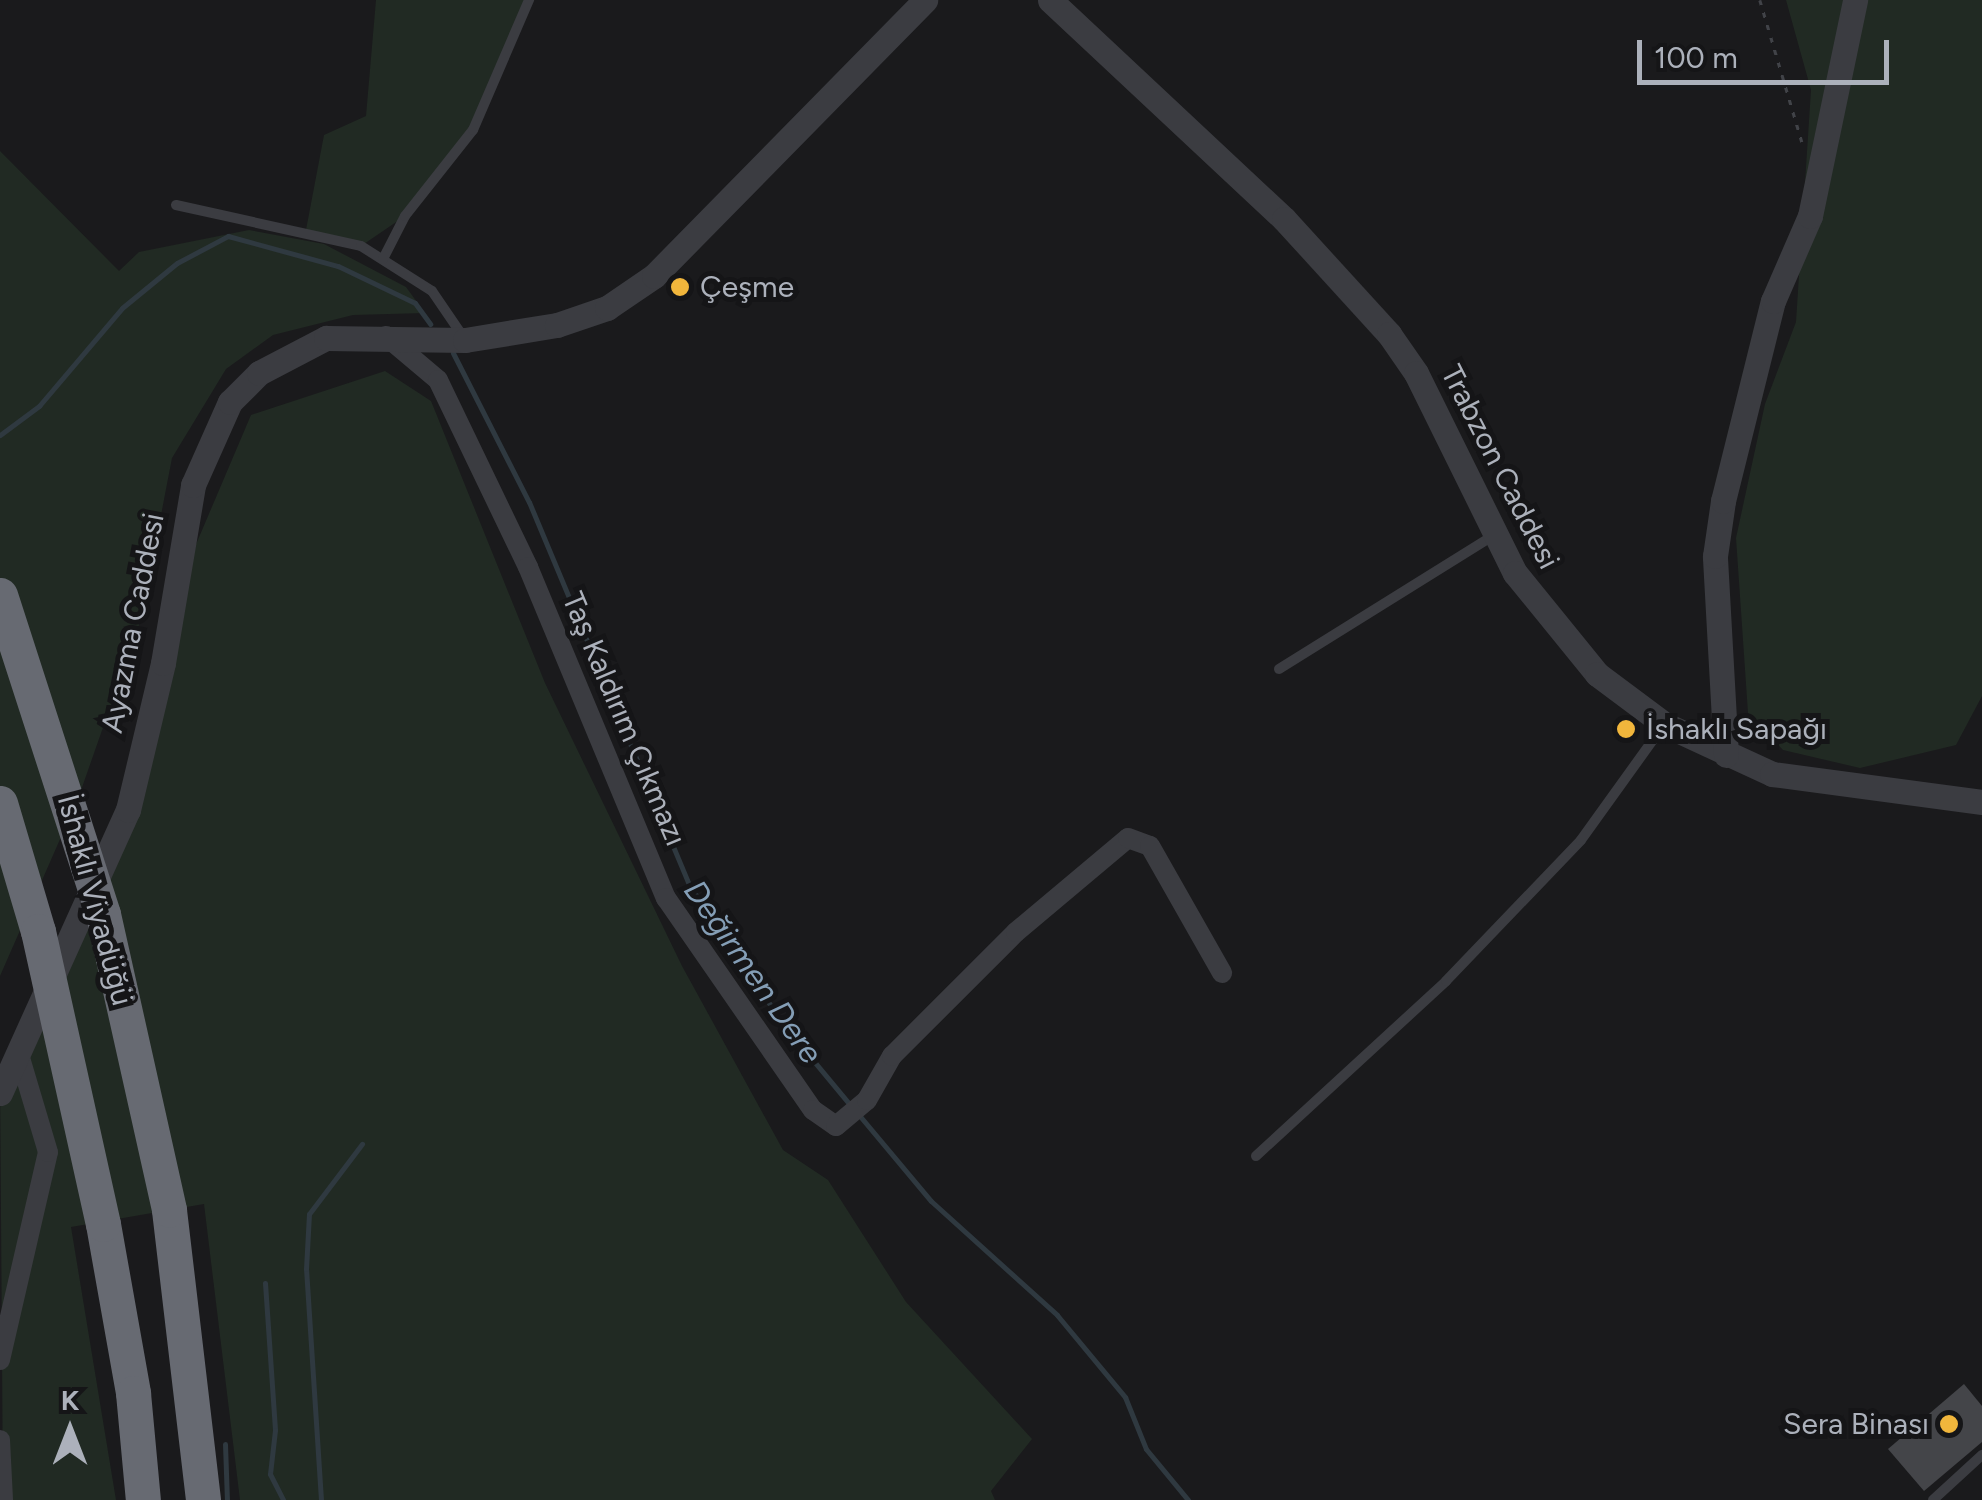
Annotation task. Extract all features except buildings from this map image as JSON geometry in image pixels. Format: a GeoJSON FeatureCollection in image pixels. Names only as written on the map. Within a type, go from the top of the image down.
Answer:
{"type":"FeatureCollection","features":[{"type":"Feature","properties":{"kind":"highway","name":"İshaklı Viyadüğü"},"geometry":{"type":"LineString","coordinates":[[0,595],[102,914],[168,1210],[203,1500]]}},
{"type":"Feature","properties":{"kind":"highway"},"geometry":{"type":"LineString","coordinates":[[0,803],[42,949],[103,1224],[133,1394],[143,1500]]}},
{"type":"Feature","properties":{"kind":"street"},"geometry":{"type":"LineString","coordinates":[[466,340],[574,320],[607,308],[654,276],[924,0]]}},
{"type":"Feature","properties":{"kind":"street","name":"Trabzon Caddesi"},"geometry":{"type":"LineString","coordinates":[[1050,0],[1284,219],[1389,334],[1416,374],[1494,535],[1568,643],[1664,724],[1726,756],[1808,783],[1982,802]]}},
{"type":"Feature","properties":{"kind":"street"},"geometry":{"type":"LineString","coordinates":[[1726,756],[1716,556],[1723,501],[1773,300],[1810,216],[1855,0]]}},
{"type":"Feature","properties":{"kind":"street","name":"Ayazma Caddesi"},"geometry":{"type":"LineString","coordinates":[[0,1093],[128,810],[207,445],[230,402],[259,372],[300,347],[350,334],[466,340]]}},
{"type":"Feature","properties":{"kind":"street","name":"Taş Kaldırım Çıkmazı"},"geometry":{"type":"LineString","coordinates":[[386,336],[438,380],[528,567],[666,898],[715,962],[785,1078],[836,1126],[864,1103],[892,1056],[1016,932],[1128,838],[1150,846],[1222,974]]}},
{"type":"Feature","properties":{"kind":"street"},"geometry":{"type":"LineString","coordinates":[[0,1360],[48,1152],[19,1054]]}},
{"type":"Feature","properties":{"kind":"street"},"geometry":{"type":"LineString","coordinates":[[0,1440],[3,1500]]}},
{"type":"Feature","properties":{"kind":"lane"},"geometry":{"type":"LineString","coordinates":[[383,260],[404,216],[473,130],[529,0]]}},
{"type":"Feature","properties":{"kind":"lane"},"geometry":{"type":"LineString","coordinates":[[176,205],[306,230],[383,260],[432,291],[466,340]]}},
{"type":"Feature","properties":{"kind":"lane"},"geometry":{"type":"LineString","coordinates":[[1279,669],[1494,535]]}},
{"type":"Feature","properties":{"kind":"lane"},"geometry":{"type":"LineString","coordinates":[[1256,1156],[1446,981],[1581,840],[1664,724]]}},
{"type":"Feature","properties":{"kind":"lane"},"geometry":{"type":"LineString","coordinates":[[1933,1500],[1982,1455]]}},
{"type":"Feature","properties":{"kind":"path"},"geometry":{"type":"LineString","coordinates":[[1760,0],[1803,149]]}},
{"type":"Feature","properties":{"kind":"shaded area"},"geometry":{"type":"Polygon","coordinates":[[[376,0],[529,0],[473,130],[405,216],[361,246],[306,230],[324,135],[366,116],[376,0]]]}},
{"type":"Feature","properties":{"kind":"shaded area"},"geometry":{"type":"Polygon","coordinates":[[[1786,0],[1982,0],[1982,696],[1956,745],[1860,768],[1783,750],[1748,713],[1736,538],[1765,404],[1796,322],[1811,90],[1786,0]]]}},
{"type":"Feature","properties":{"kind":"shaded area"},"geometry":{"type":"Polygon","coordinates":[[[0,151],[119,271],[139,252],[249,230],[324,244],[406,287],[425,313],[353,315],[273,335],[226,369],[172,458],[141,619],[79,796],[0,976],[0,151]]]}},
{"type":"Feature","properties":{"kind":"shaded area"},"geometry":{"type":"Polygon","coordinates":[[[385,371],[431,401],[545,683],[682,966],[783,1150],[828,1180],[906,1302],[1032,1439],[991,1491],[995,1500],[240,1500],[204,1204],[71,1227],[116,1500],[3,1500],[0,1071],[87,904],[135,759],[177,589],[251,415],[385,371]]]}},
{"type":"Feature","properties":{"kind":"waterway","name":"Değirmen Dere"},"geometry":{"type":"LineString","coordinates":[[0,435],[39,406],[122,308],[177,263],[228,236],[338,266],[415,303],[430,324]]}},
{"type":"Feature","properties":{"kind":"waterway","name":"Değirmen Dere"},"geometry":{"type":"LineString","coordinates":[[453,353],[529,502],[689,885],[783,1024],[851,1106]]}},
{"type":"Feature","properties":{"kind":"waterway","name":"Değirmen Dere"},"geometry":{"type":"LineString","coordinates":[[859,1115],[931,1201],[1057,1315],[1125,1397],[1146,1449],[1188,1500]]}},
{"type":"Feature","properties":{"kind":"waterway"},"geometry":{"type":"LineString","coordinates":[[321,1500],[306,1269],[309,1214],[362,1144]]}},
{"type":"Feature","properties":{"kind":"waterway"},"geometry":{"type":"LineString","coordinates":[[265,1283],[275,1430],[270,1474],[283,1500]]}},
{"type":"Feature","properties":{"kind":"waterway"},"geometry":{"type":"LineString","coordinates":[[225,1444],[227,1500]]}},
{"type":"Feature","properties":{"kind":"place","name":"Çeşme"},"geometry":{"type":"Point","coordinates":[680,287]}},
{"type":"Feature","properties":{"kind":"place","name":"İshaklı Sapağı"},"geometry":{"type":"Point","coordinates":[1626,729]}},
{"type":"Feature","properties":{"kind":"place","name":"Sera Binası"},"geometry":{"type":"Point","coordinates":[1949,1424]}}]}
